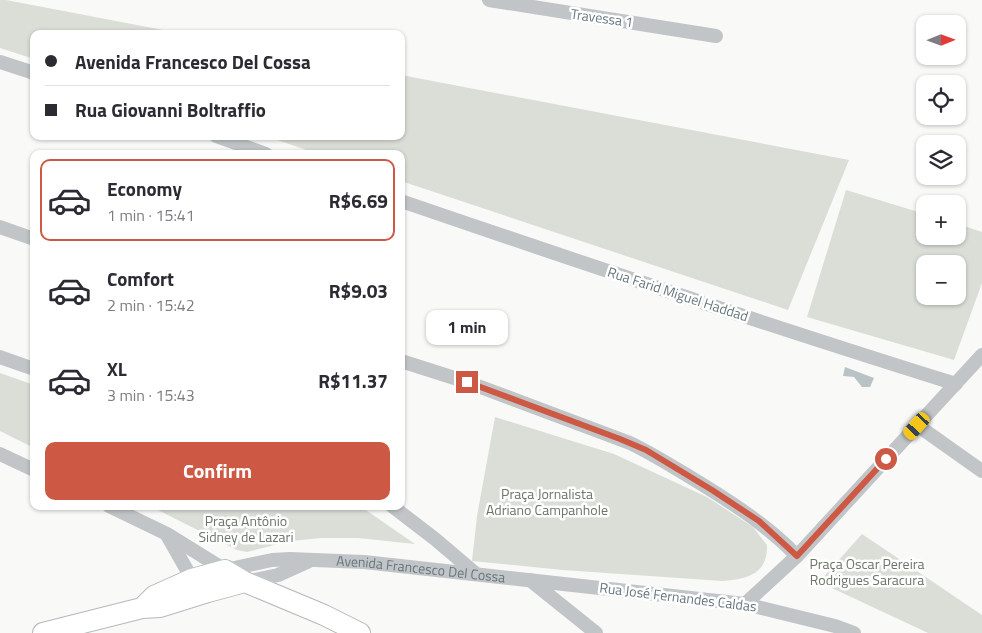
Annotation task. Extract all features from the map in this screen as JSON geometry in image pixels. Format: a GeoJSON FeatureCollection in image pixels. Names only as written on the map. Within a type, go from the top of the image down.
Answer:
{"type":"FeatureCollection","features":[{"type":"Feature","properties":{"kind":"main road","name":"Avenida Francesco Del Cossa"},"geometry":{"type":"LineString","coordinates":[[142,608],[154,596],[192,579],[225,570]]}},
{"type":"Feature","properties":{"kind":"main road"},"geometry":{"type":"LineString","coordinates":[[225,570],[246,582],[324,615],[360,633]]}},
{"type":"Feature","properties":{"kind":"main road","name":"Avenida Francesco Del Cossa"},"geometry":{"type":"LineString","coordinates":[[43,633],[142,608],[160,607],[246,582]]}},
{"type":"Feature","properties":{"kind":"street","name":"Travessa 1"},"geometry":{"type":"LineString","coordinates":[[489,0],[716,36]]}},
{"type":"Feature","properties":{"kind":"street"},"geometry":{"type":"LineString","coordinates":[[0,62],[30,72]]}},
{"type":"Feature","properties":{"kind":"street"},"geometry":{"type":"LineString","coordinates":[[227,140],[255,150]]}},
{"type":"Feature","properties":{"kind":"street","name":"Rua Farid Miguel Haddad"},"geometry":{"type":"LineString","coordinates":[[405,201],[759,322],[956,384]]}},
{"type":"Feature","properties":{"kind":"street"},"geometry":{"type":"LineString","coordinates":[[0,227],[30,238]]}},
{"type":"Feature","properties":{"kind":"street"},"geometry":{"type":"LineString","coordinates":[[745,604],[797,556],[982,355]]}},
{"type":"Feature","properties":{"kind":"street"},"geometry":{"type":"LineString","coordinates":[[0,357],[30,368]]}},
{"type":"Feature","properties":{"kind":"street"},"geometry":{"type":"LineString","coordinates":[[405,361],[467,382],[646,450],[759,521],[797,556]]}},
{"type":"Feature","properties":{"kind":"street"},"geometry":{"type":"LineString","coordinates":[[917,426],[982,470]]}},
{"type":"Feature","properties":{"kind":"street"},"geometry":{"type":"LineString","coordinates":[[0,454],[30,468]]}},
{"type":"Feature","properties":{"kind":"street"},"geometry":{"type":"LineString","coordinates":[[117,510],[167,534],[225,570]]}},
{"type":"Feature","properties":{"kind":"street"},"geometry":{"type":"LineString","coordinates":[[397,510],[475,573]]}},
{"type":"Feature","properties":{"kind":"street"},"geometry":{"type":"LineString","coordinates":[[167,534],[192,579],[208,592]]}},
{"type":"Feature","properties":{"kind":"street","name":"Avenida Francesco Del Cossa"},"geometry":{"type":"LineString","coordinates":[[246,582],[278,575],[312,559]]}},
{"type":"Feature","properties":{"kind":"street","name":"Avenida Francesco Del Cossa"},"geometry":{"type":"LineString","coordinates":[[225,570],[272,560],[312,559],[364,562],[530,579]]}},
{"type":"Feature","properties":{"kind":"street"},"geometry":{"type":"LineString","coordinates":[[530,579],[596,633]]}},
{"type":"Feature","properties":{"kind":"street","name":"Rua José Fernandes Caldas"},"geometry":{"type":"LineString","coordinates":[[530,579],[745,604],[835,626],[854,633]]}},
{"type":"Feature","properties":{"kind":"green space"},"geometry":{"type":"Polygon","coordinates":[[[0,0],[163,30],[30,30],[30,58],[0,48],[0,0]]]}},
{"type":"Feature","properties":{"kind":"green space"},"geometry":{"type":"Polygon","coordinates":[[[405,76],[849,160],[788,310],[405,182],[405,150],[306,150],[278,140],[405,140],[405,76]]]}},
{"type":"Feature","properties":{"kind":"green space"},"geometry":{"type":"Polygon","coordinates":[[[846,190],[916,211],[916,245],[966,245],[966,227],[982,232],[982,283],[954,360],[807,317],[846,190]]]}},
{"type":"Feature","properties":{"kind":"green space"},"geometry":{"type":"Polygon","coordinates":[[[0,373],[30,384],[30,446],[0,431],[0,373]]]}},
{"type":"Feature","properties":{"kind":"green space","name":"Praça Jornalista Adriano Campanhole"},"geometry":{"type":"Polygon","coordinates":[[[495,417],[614,454],[707,497],[753,527],[767,545],[764,563],[754,573],[740,579],[722,581],[563,570],[472,561],[477,516],[495,417]]]}},
{"type":"Feature","properties":{"kind":"green space","name":"Praça Antônio Sidney de Lazari"},"geometry":{"type":"Polygon","coordinates":[[[158,510],[366,510],[415,544],[358,538],[322,538],[290,541],[247,552],[237,550],[158,510]]]}},
{"type":"Feature","properties":{"kind":"green space","name":"Praça Oscar Pereira Rodrigues Saracura"},"geometry":{"type":"Polygon","coordinates":[[[862,534],[982,615],[982,633],[928,633],[819,582],[862,534]]]}},
{"type":"Feature","properties":{"kind":"shaded area"},"geometry":{"type":"Polygon","coordinates":[[[845,367],[874,378],[870,387],[862,387],[854,377],[843,376],[845,367]]]}},
{"type":"Feature","properties":{"kind":"route"},"geometry":{"type":"LineString","coordinates":[[467,382],[646,450],[759,521],[797,556],[886,459]]}}]}
